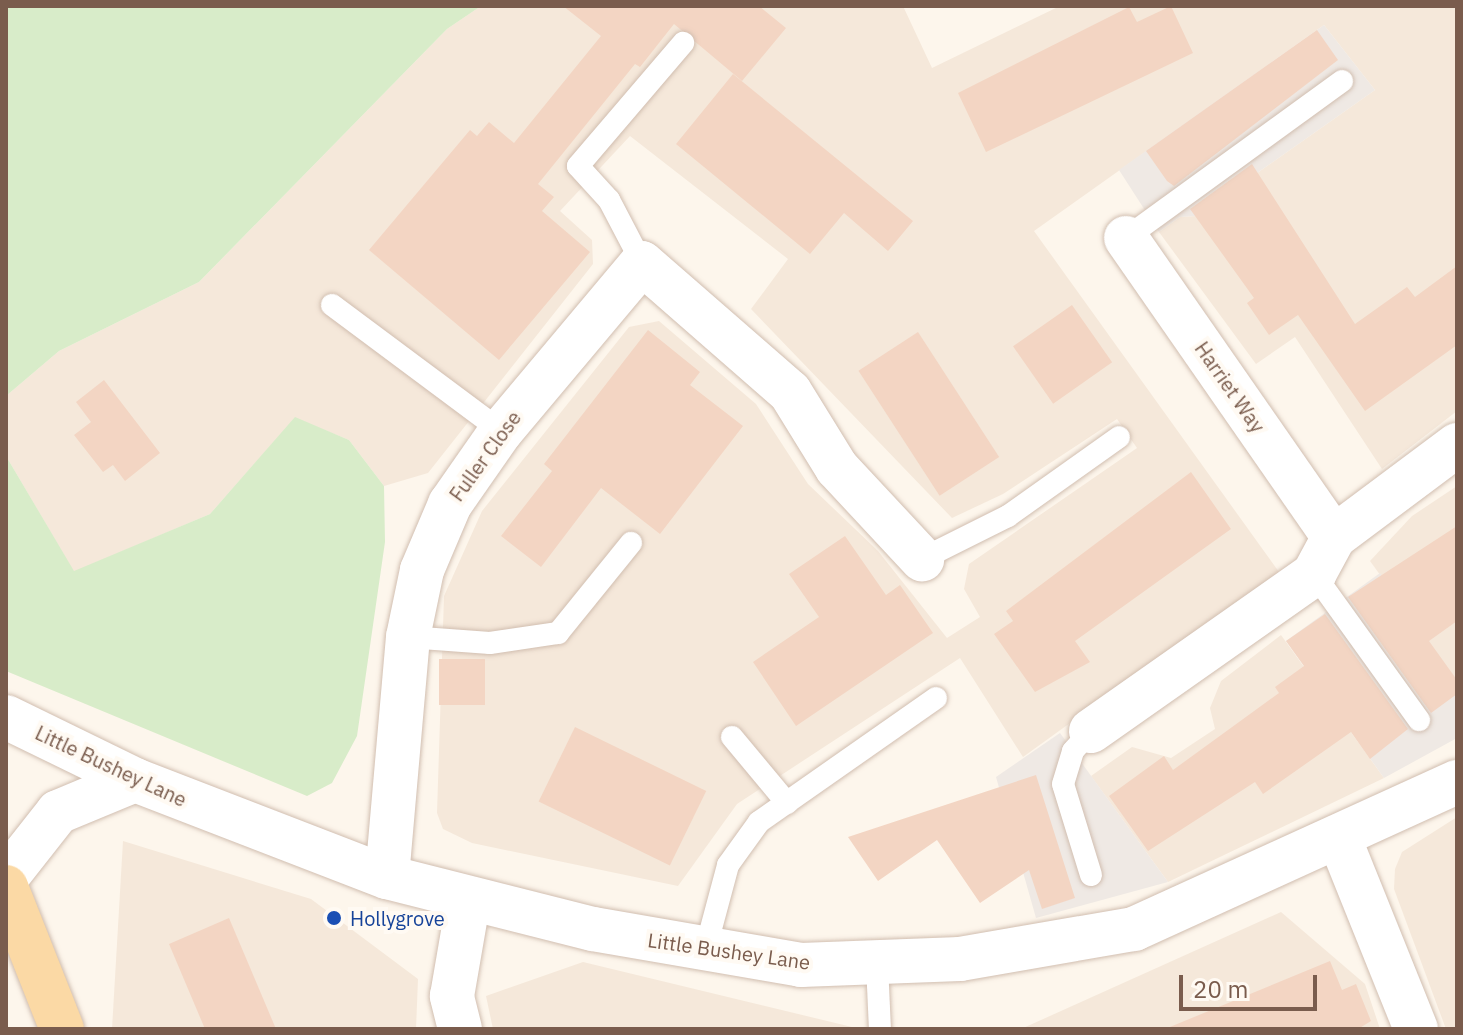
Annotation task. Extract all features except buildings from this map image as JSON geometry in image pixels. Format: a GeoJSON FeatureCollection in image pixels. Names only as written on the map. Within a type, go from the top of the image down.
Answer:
{"type":"FeatureCollection","features":[{"type":"Feature","properties":{"kind":"main road"},"geometry":{"type":"LineString","coordinates":[[6,887],[62,1029]]}},
{"type":"Feature","properties":{"kind":"street","name":"Harriet Way"},"geometry":{"type":"LineString","coordinates":[[1126,238],[1324,555]]}},
{"type":"Feature","properties":{"kind":"street","name":"Fuller Close"},"geometry":{"type":"LineString","coordinates":[[387,877],[408,637],[422,570],[450,504],[501,431],[642,263]]}},
{"type":"Feature","properties":{"kind":"street"},"geometry":{"type":"LineString","coordinates":[[642,263],[790,392],[837,468],[922,559]]}},
{"type":"Feature","properties":{"kind":"street"},"geometry":{"type":"LineString","coordinates":[[1091,731],[1324,555],[1457,445]]}},
{"type":"Feature","properties":{"kind":"street","name":"Little Bushey Lane"},"geometry":{"type":"LineString","coordinates":[[6,717],[135,780],[387,877],[705,951],[801,965],[877,964],[1051,948],[1134,929],[1340,840],[1457,782]]}},
{"type":"Feature","properties":{"kind":"street"},"geometry":{"type":"LineString","coordinates":[[6,878],[58,812],[135,780]]}},
{"type":"Feature","properties":{"kind":"street"},"geometry":{"type":"LineString","coordinates":[[1340,840],[1416,1029]]}},
{"type":"Feature","properties":{"kind":"street"},"geometry":{"type":"LineString","coordinates":[[460,1029],[452,996],[469,898]]}},
{"type":"Feature","properties":{"kind":"lane"},"geometry":{"type":"LineString","coordinates":[[642,263],[609,200],[578,166],[683,43]]}},
{"type":"Feature","properties":{"kind":"lane"},"geometry":{"type":"LineString","coordinates":[[1126,238],[1342,81]]}},
{"type":"Feature","properties":{"kind":"lane"},"geometry":{"type":"LineString","coordinates":[[332,305],[501,431]]}},
{"type":"Feature","properties":{"kind":"lane"},"geometry":{"type":"LineString","coordinates":[[922,559],[1008,516],[1119,437]]}},
{"type":"Feature","properties":{"kind":"lane"},"geometry":{"type":"LineString","coordinates":[[408,637],[490,643],[558,633],[631,543]]}},
{"type":"Feature","properties":{"kind":"lane"},"geometry":{"type":"LineString","coordinates":[[1324,555],[1419,720]]}},
{"type":"Feature","properties":{"kind":"lane"},"geometry":{"type":"LineString","coordinates":[[705,951],[728,865],[759,822],[936,698]]}},
{"type":"Feature","properties":{"kind":"lane"},"geometry":{"type":"LineString","coordinates":[[1091,731],[1073,751],[1063,784],[1091,875]]}},
{"type":"Feature","properties":{"kind":"lane"},"geometry":{"type":"LineString","coordinates":[[732,737],[787,803]]}},
{"type":"Feature","properties":{"kind":"lane"},"geometry":{"type":"LineString","coordinates":[[877,964],[880,1029]]}},
{"type":"Feature","properties":{"kind":"shaded area"},"geometry":{"type":"Polygon","coordinates":[[[481,6],[903,6],[932,68],[1060,6],[1457,6],[1457,411],[1382,469],[1295,337],[1256,364],[1159,232],[1180,217],[1196,216],[1375,90],[1324,25],[1034,231],[1279,572],[1023,757],[960,658],[737,804],[678,886],[472,843],[443,829],[437,813],[444,596],[482,511],[629,327],[659,321],[756,404],[808,484],[878,551],[947,638],[980,617],[964,589],[969,564],[1137,448],[1117,419],[1003,494],[952,518],[751,309],[788,259],[630,136],[560,211],[592,240],[593,264],[428,473],[384,486],[349,440],[295,418],[210,514],[74,572],[6,456],[6,396],[59,351],[199,282],[447,29],[481,6]]]}},
{"type":"Feature","properties":{"kind":"shaded area"},"geometry":{"type":"Polygon","coordinates":[[[1324,25],[1375,90],[1196,216],[1180,217],[1159,232],[1119,170],[1324,25]]]}},
{"type":"Feature","properties":{"kind":"shaded area"},"geometry":{"type":"Polygon","coordinates":[[[1457,486],[1457,681],[1370,561],[1412,516],[1457,486]]]}},
{"type":"Feature","properties":{"kind":"shaded area"},"geometry":{"type":"Polygon","coordinates":[[[1380,573],[1457,681],[1457,738],[1384,778],[1286,641],[1380,573]]]}},
{"type":"Feature","properties":{"kind":"shaded area"},"geometry":{"type":"Polygon","coordinates":[[[1281,635],[1384,778],[1168,882],[1091,776],[1132,747],[1171,758],[1215,729],[1210,708],[1221,681],[1281,635]]]}},
{"type":"Feature","properties":{"kind":"shaded area"},"geometry":{"type":"Polygon","coordinates":[[[1060,733],[1168,882],[1036,918],[996,777],[1060,733]]]}},
{"type":"Feature","properties":{"kind":"shaded area"},"geometry":{"type":"Polygon","coordinates":[[[1457,817],[1457,1029],[1446,1029],[1394,889],[1395,869],[1402,852],[1457,817]]]}},
{"type":"Feature","properties":{"kind":"shaded area"},"geometry":{"type":"Polygon","coordinates":[[[123,841],[311,899],[418,979],[416,1029],[112,1029],[123,841]]]}},
{"type":"Feature","properties":{"kind":"shaded area"},"geometry":{"type":"Polygon","coordinates":[[[1281,912],[1365,984],[1380,1029],[1021,1029],[1281,912]]]}},
{"type":"Feature","properties":{"kind":"shaded area"},"geometry":{"type":"Polygon","coordinates":[[[583,962],[852,1027],[874,1029],[493,1029],[486,996],[583,962]]]}},
{"type":"Feature","properties":{"kind":"green space"},"geometry":{"type":"Polygon","coordinates":[[[6,6],[481,6],[447,29],[199,282],[59,351],[6,396],[6,6]]]}},
{"type":"Feature","properties":{"kind":"green space"},"geometry":{"type":"Polygon","coordinates":[[[295,417],[349,440],[384,486],[385,542],[357,736],[332,783],[307,796],[6,671],[6,456],[74,571],[210,514],[295,417]]]}},
{"type":"Feature","properties":{"kind":"place","name":"Hollygrove"},"geometry":{"type":"Point","coordinates":[334,918]}}]}
